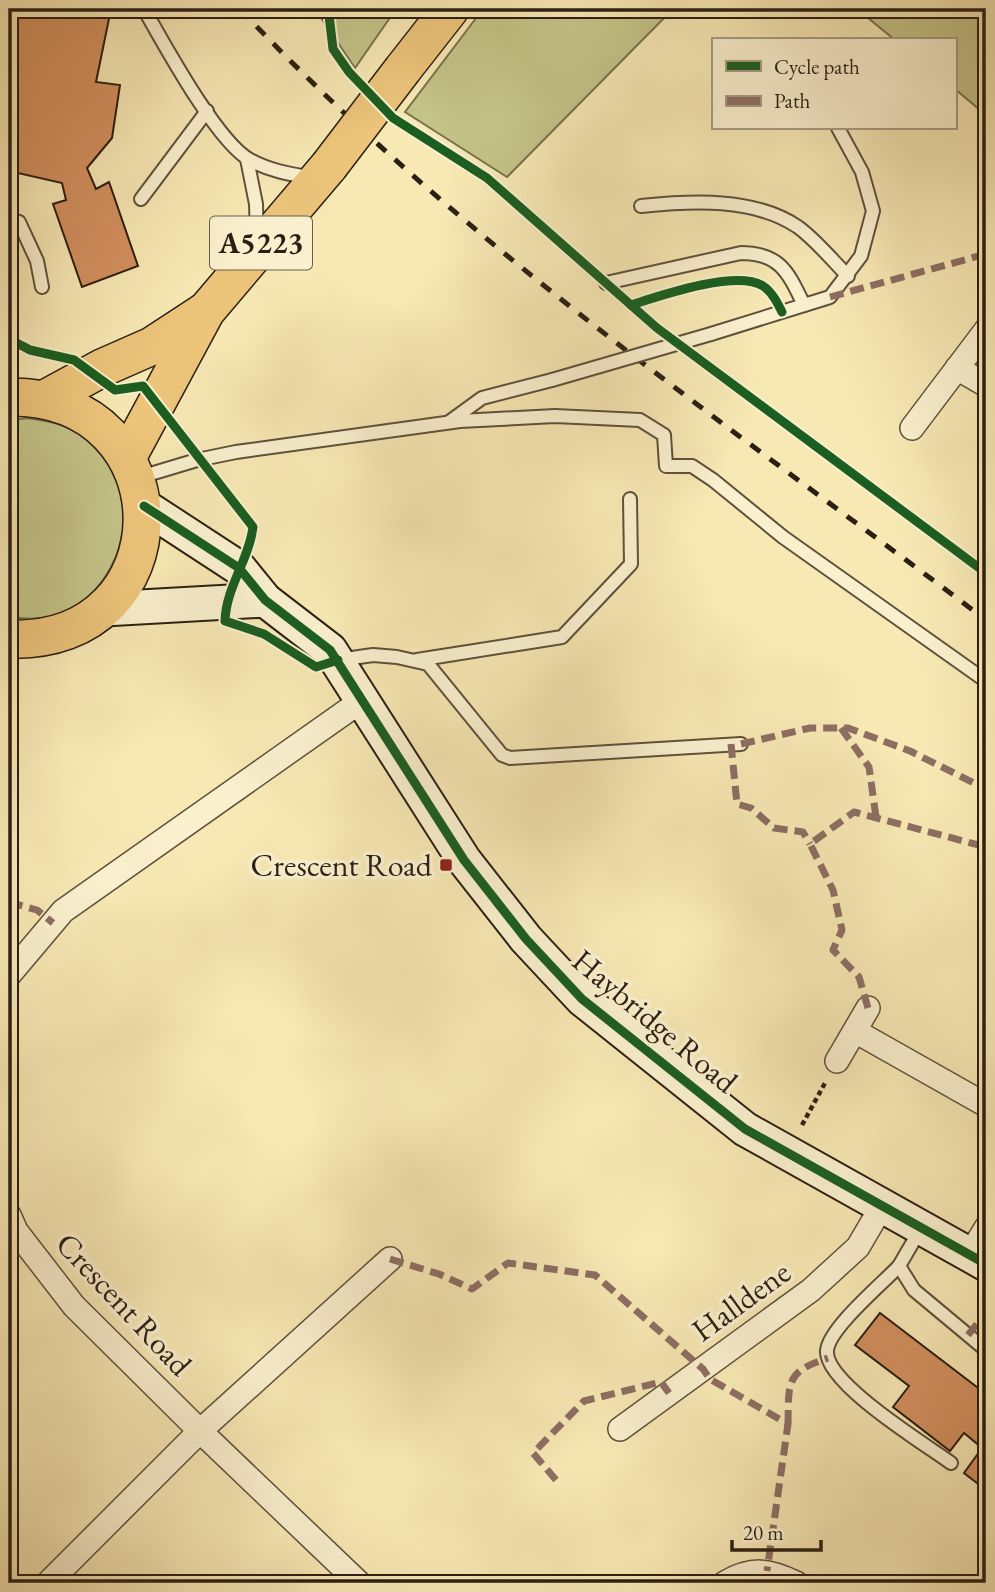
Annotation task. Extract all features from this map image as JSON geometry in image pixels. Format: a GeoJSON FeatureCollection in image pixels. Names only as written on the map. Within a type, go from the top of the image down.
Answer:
{"type":"FeatureCollection","features":[{"type":"Feature","properties":{"kind":"main road","name":"A5223"},"geometry":{"type":"LineString","coordinates":[[136,481],[206,311],[257,248],[325,172],[450,9]]}},
{"type":"Feature","properties":{"kind":"main road","name":"A5223"},"geometry":{"type":"LineString","coordinates":[[18,397],[102,368],[152,346],[206,311]]}},
{"type":"Feature","properties":{"kind":"main road"},"geometry":{"type":"LineString","coordinates":[[9,639],[33,640],[74,629],[104,609],[127,580],[140,544],[136,481],[93,420],[18,397]]}},
{"type":"Feature","properties":{"kind":"street"},"geometry":{"type":"LineString","coordinates":[[912,428],[986,330]]}},
{"type":"Feature","properties":{"kind":"street"},"geometry":{"type":"LineString","coordinates":[[957,368],[986,385]]}},
{"type":"Feature","properties":{"kind":"street","name":"Haybridge Road"},"geometry":{"type":"LineString","coordinates":[[136,481],[239,568],[265,600],[338,660],[361,701],[464,860],[526,939],[582,999],[745,1129],[882,1206],[922,1226],[981,1249]]}},
{"type":"Feature","properties":{"kind":"street"},"geometry":{"type":"LineString","coordinates":[[104,609],[265,600]]}},
{"type":"Feature","properties":{"kind":"street"},"geometry":{"type":"LineString","coordinates":[[9,975],[63,911],[361,701]]}},
{"type":"Feature","properties":{"kind":"street"},"geometry":{"type":"LineString","coordinates":[[837,1061],[868,1008]]}},
{"type":"Feature","properties":{"kind":"street"},"geometry":{"type":"LineString","coordinates":[[855,1031],[986,1105]]}},
{"type":"Feature","properties":{"kind":"street","name":"Halldene"},"geometry":{"type":"LineString","coordinates":[[620,1429],[811,1290],[858,1247],[882,1206]]}},
{"type":"Feature","properties":{"kind":"street","name":"Crescent Road"},"geometry":{"type":"LineString","coordinates":[[9,1215],[16,1231],[74,1306],[359,1583]]}},
{"type":"Feature","properties":{"kind":"street"},"geometry":{"type":"LineString","coordinates":[[49,1582],[200,1431],[390,1259]]}},
{"type":"Feature","properties":{"kind":"street"},"geometry":{"type":"LineString","coordinates":[[725,1583],[738,1576],[771,1571],[796,1583]]}},
{"type":"Feature","properties":{"kind":"lane"},"geometry":{"type":"LineString","coordinates":[[144,9],[188,84],[247,159],[277,172],[325,172]]}},
{"type":"Feature","properties":{"kind":"lane"},"geometry":{"type":"LineString","coordinates":[[141,199],[208,111]]}},
{"type":"Feature","properties":{"kind":"lane"},"geometry":{"type":"LineString","coordinates":[[449,422],[482,398],[711,334],[830,297],[848,276],[860,256],[873,211],[862,172],[839,130]]}},
{"type":"Feature","properties":{"kind":"lane"},"geometry":{"type":"LineString","coordinates":[[247,159],[256,204],[257,248]]}},
{"type":"Feature","properties":{"kind":"lane"},"geometry":{"type":"LineString","coordinates":[[641,206],[679,202],[751,207],[797,227],[848,276]]}},
{"type":"Feature","properties":{"kind":"lane"},"geometry":{"type":"LineString","coordinates":[[9,219],[19,222],[37,261],[42,287]]}},
{"type":"Feature","properties":{"kind":"lane"},"geometry":{"type":"LineString","coordinates":[[606,283],[741,253],[760,253],[771,257],[787,273],[804,305]]}},
{"type":"Feature","properties":{"kind":"lane"},"geometry":{"type":"LineString","coordinates":[[136,481],[197,460],[236,452],[449,422],[555,416],[640,419],[664,435],[666,466],[692,466],[783,537],[986,681]]}},
{"type":"Feature","properties":{"kind":"lane"},"geometry":{"type":"LineString","coordinates":[[413,661],[562,637],[631,565],[630,499]]}},
{"type":"Feature","properties":{"kind":"lane"},"geometry":{"type":"LineString","coordinates":[[338,660],[373,655],[428,664],[502,755],[510,758],[741,744]]}},
{"type":"Feature","properties":{"kind":"lane"},"geometry":{"type":"LineString","coordinates":[[922,1226],[899,1266],[835,1332],[827,1350],[828,1358],[846,1386],[951,1463]]}},
{"type":"Feature","properties":{"kind":"lane"},"geometry":{"type":"LineString","coordinates":[[899,1266],[914,1290],[986,1350]]}},
{"type":"Feature","properties":{"kind":"path"},"geometry":{"type":"LineString","coordinates":[[788,1151],[837,1061]]}},
{"type":"Feature","properties":{"kind":"green space"},"geometry":{"type":"Polygon","coordinates":[[[315,9],[396,9],[355,68],[315,9]]]}},
{"type":"Feature","properties":{"kind":"green space"},"geometry":{"type":"Polygon","coordinates":[[[483,9],[673,9],[507,177],[405,112],[483,9]]]}},
{"type":"Feature","properties":{"kind":"green space"},"geometry":{"type":"Polygon","coordinates":[[[857,9],[986,9],[986,115],[956,90],[956,38],[893,38],[857,9]]]}},
{"type":"Feature","properties":{"kind":"green space"},"geometry":{"type":"Polygon","coordinates":[[[27,418],[64,426],[90,442],[116,479],[123,509],[121,540],[110,568],[93,592],[69,609],[41,618],[9,616],[9,421],[27,418]]]}},
{"type":"Feature","properties":{"kind":"building"},"geometry":{"type":"Polygon","coordinates":[[[9,9],[111,9],[96,82],[120,85],[112,138],[87,168],[96,189],[109,182],[138,266],[82,287],[53,204],[66,200],[62,183],[9,171],[9,9]]]}},
{"type":"Feature","properties":{"kind":"building"},"geometry":{"type":"Polygon","coordinates":[[[880,1313],[986,1394],[986,1490],[964,1473],[982,1448],[964,1433],[950,1451],[893,1407],[909,1386],[855,1345],[880,1313]]]}},
{"type":"Feature","properties":{"kind":"railway"},"geometry":{"type":"LineString","coordinates":[[240,9],[325,95],[505,254],[696,404],[986,620]]}},
{"type":"Feature","properties":{"kind":"marked path"},"geometry":{"type":"LineString","coordinates":[[830,297],[986,254]]}},
{"type":"Feature","properties":{"kind":"marked path"},"geometry":{"type":"LineString","coordinates":[[741,744],[810,728],[848,728],[910,751],[986,789]]}},
{"type":"Feature","properties":{"kind":"marked path"},"geometry":{"type":"LineString","coordinates":[[841,728],[869,767],[876,817]]}},
{"type":"Feature","properties":{"kind":"marked path"},"geometry":{"type":"LineString","coordinates":[[731,744],[737,804],[751,808],[774,828],[803,832],[810,844]]}},
{"type":"Feature","properties":{"kind":"marked path"},"geometry":{"type":"LineString","coordinates":[[868,1008],[859,977],[833,950],[842,930],[833,890],[810,844],[854,812],[986,847]]}},
{"type":"Feature","properties":{"kind":"marked path"},"geometry":{"type":"LineString","coordinates":[[9,902],[37,910],[53,923]]}},
{"type":"Feature","properties":{"kind":"marked path"},"geometry":{"type":"LineString","coordinates":[[390,1259],[439,1274],[472,1289],[508,1263],[595,1275],[703,1369],[710,1379],[788,1424],[767,1571]]}},
{"type":"Feature","properties":{"kind":"marked path"},"geometry":{"type":"LineString","coordinates":[[968,1335],[986,1313]]}},
{"type":"Feature","properties":{"kind":"marked path"},"geometry":{"type":"LineString","coordinates":[[788,1424],[792,1380],[804,1368],[828,1358]]}},
{"type":"Feature","properties":{"kind":"marked path"},"geometry":{"type":"LineString","coordinates":[[556,1480],[533,1453],[584,1401],[661,1382],[669,1393]]}},
{"type":"Feature","properties":{"kind":"cycle path"},"geometry":{"type":"LineString","coordinates":[[332,9],[329,15],[333,49],[349,72],[393,118],[487,178],[657,328],[986,573]]}},
{"type":"Feature","properties":{"kind":"cycle path"},"geometry":{"type":"LineString","coordinates":[[631,305],[698,286],[735,281],[763,286],[772,294],[782,312]]}},
{"type":"Feature","properties":{"kind":"cycle path"},"geometry":{"type":"LineString","coordinates":[[9,339],[30,350],[74,360],[115,390],[143,386],[253,527],[247,551],[229,597],[225,621],[264,634],[316,667],[338,660]]}},
{"type":"Feature","properties":{"kind":"cycle path"},"geometry":{"type":"LineString","coordinates":[[144,506],[239,568],[265,600],[330,650],[464,860],[526,939],[582,999],[745,1129],[986,1264]]}},
{"type":"Feature","properties":{"kind":"place","name":"Crescent Road"},"geometry":{"type":"Point","coordinates":[446,865]}}]}
